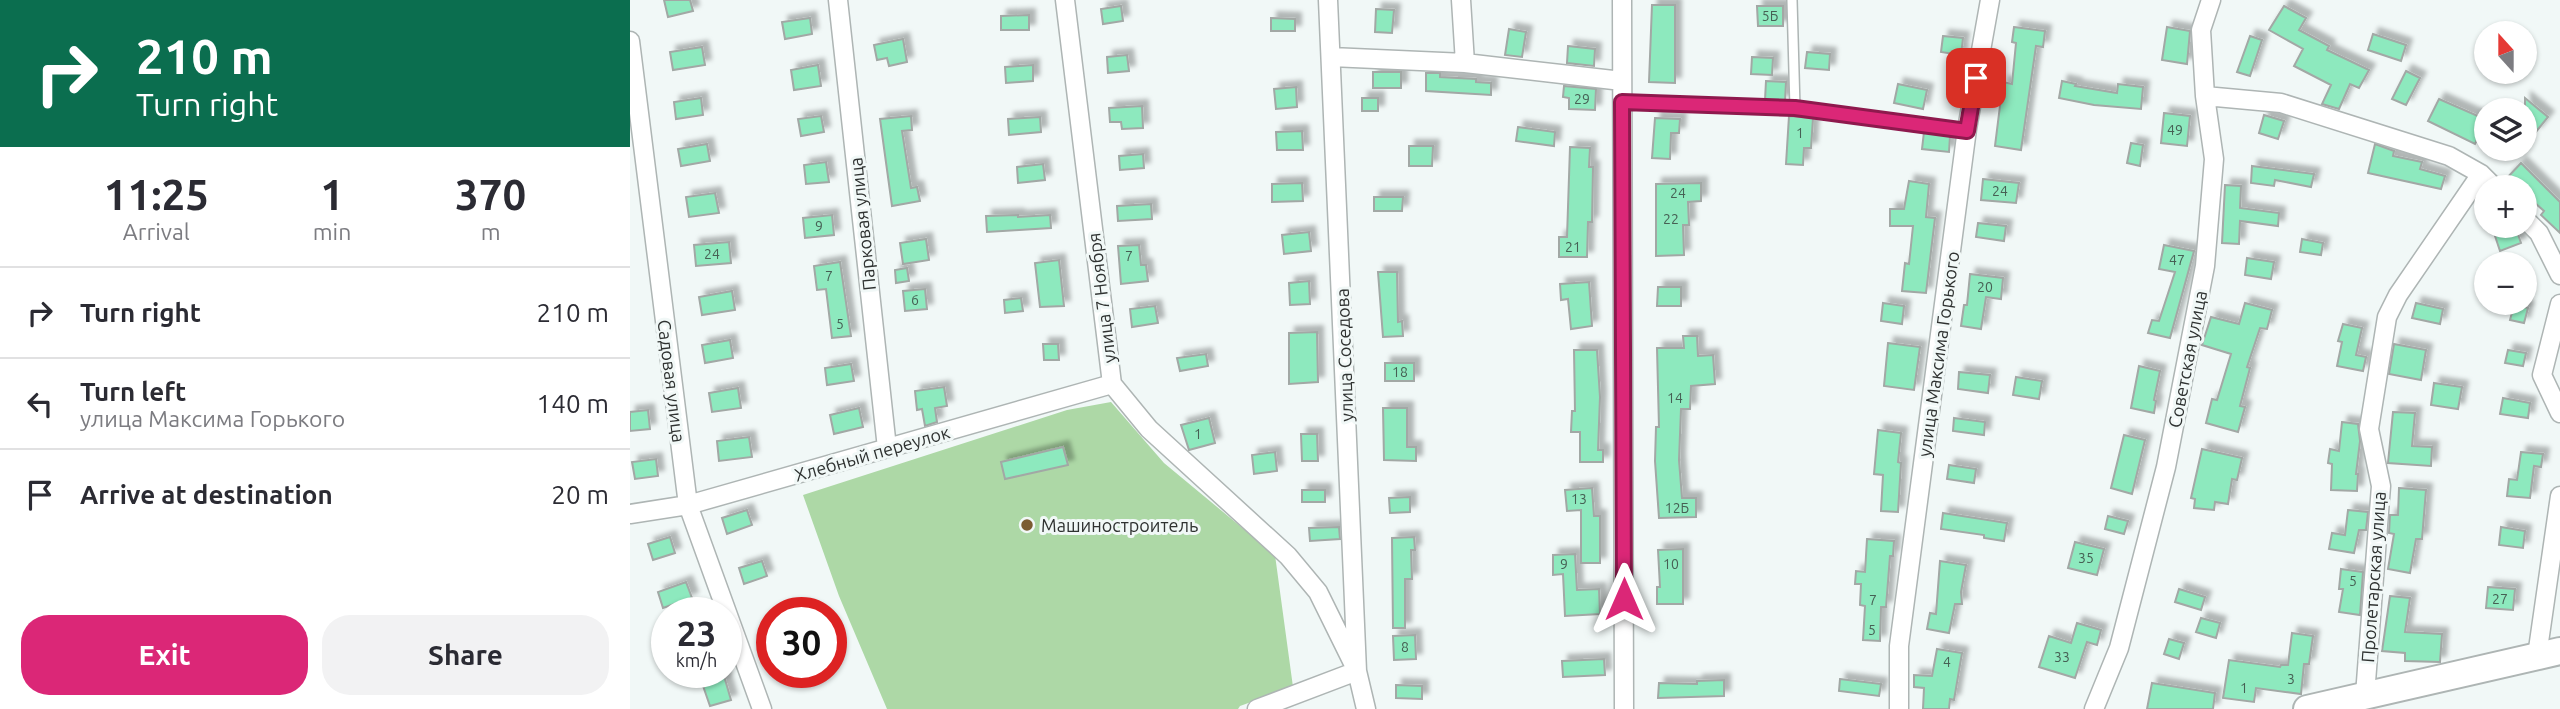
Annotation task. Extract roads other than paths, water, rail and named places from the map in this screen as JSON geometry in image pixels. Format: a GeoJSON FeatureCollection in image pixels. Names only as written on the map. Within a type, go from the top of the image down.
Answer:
{"type":"FeatureCollection","features":[{"type":"Feature","properties":{"kind":"main road"},"geometry":{"type":"LineString","coordinates":[[2307,709],[2549,654]]}},
{"type":"Feature","properties":{"kind":"street","name":"Парковая улица"},"geometry":{"type":"LineString","coordinates":[[838,0],[887,449]]}},
{"type":"Feature","properties":{"kind":"street","name":"улица 7 Ноября"},"geometry":{"type":"LineString","coordinates":[[1065,0],[1112,384],[1149,429],[1289,556],[1318,592],[1357,671]]}},
{"type":"Feature","properties":{"kind":"street","name":"улица Соседова"},"geometry":{"type":"LineString","coordinates":[[1328,0],[1357,671],[1366,698],[1366,709]]}},
{"type":"Feature","properties":{"kind":"street"},"geometry":{"type":"LineString","coordinates":[[1461,0],[1465,63]]}},
{"type":"Feature","properties":{"kind":"street"},"geometry":{"type":"LineString","coordinates":[[1622,0],[1624,709]]}},
{"type":"Feature","properties":{"kind":"street","name":"улица Максима Горького"},"geometry":{"type":"LineString","coordinates":[[1899,709],[1899,646],[1967,131],[1990,0]]}},
{"type":"Feature","properties":{"kind":"street","name":"Советская улица"},"geometry":{"type":"LineString","coordinates":[[2094,709],[2119,648],[2166,467],[2205,266],[2214,159],[2205,96],[2201,30],[2211,0]]}},
{"type":"Feature","properties":{"kind":"street","name":"Садовая улица"},"geometry":{"type":"LineString","coordinates":[[630,41],[688,505],[762,709]]}},
{"type":"Feature","properties":{"kind":"street"},"geometry":{"type":"LineString","coordinates":[[1331,57],[1465,63],[1622,81]]}},
{"type":"Feature","properties":{"kind":"street"},"geometry":{"type":"LineString","coordinates":[[2205,96],[2281,103],[2449,156],[2481,173]]}},
{"type":"Feature","properties":{"kind":"street","name":"Пролетарская улица"},"geometry":{"type":"LineString","coordinates":[[2365,695],[2381,486],[2369,429],[2387,317],[2398,295],[2481,173]]}},
{"type":"Feature","properties":{"kind":"street"},"geometry":{"type":"LineString","coordinates":[[2537,231],[2560,275]]}},
{"type":"Feature","properties":{"kind":"street"},"geometry":{"type":"LineString","coordinates":[[2560,304],[2542,375],[2560,412]]}},
{"type":"Feature","properties":{"kind":"street","name":"Хлебный переулок"},"geometry":{"type":"LineString","coordinates":[[630,514],[688,505],[1112,384]]}},
{"type":"Feature","properties":{"kind":"street"},"geometry":{"type":"LineString","coordinates":[[2549,654],[2560,496]]}},
{"type":"Feature","properties":{"kind":"street"},"geometry":{"type":"LineString","coordinates":[[1257,709],[1357,671]]}},
{"type":"Feature","properties":{"kind":"lane"},"geometry":{"type":"LineString","coordinates":[[1793,0],[1795,108]]}},
{"type":"Feature","properties":{"kind":"lane"},"geometry":{"type":"LineString","coordinates":[[1622,102],[1795,108],[1967,131]]}},
{"type":"Feature","properties":{"kind":"place","name":"Машиностроитель"},"geometry":{"type":"Point","coordinates":[1027,525]}}]}
